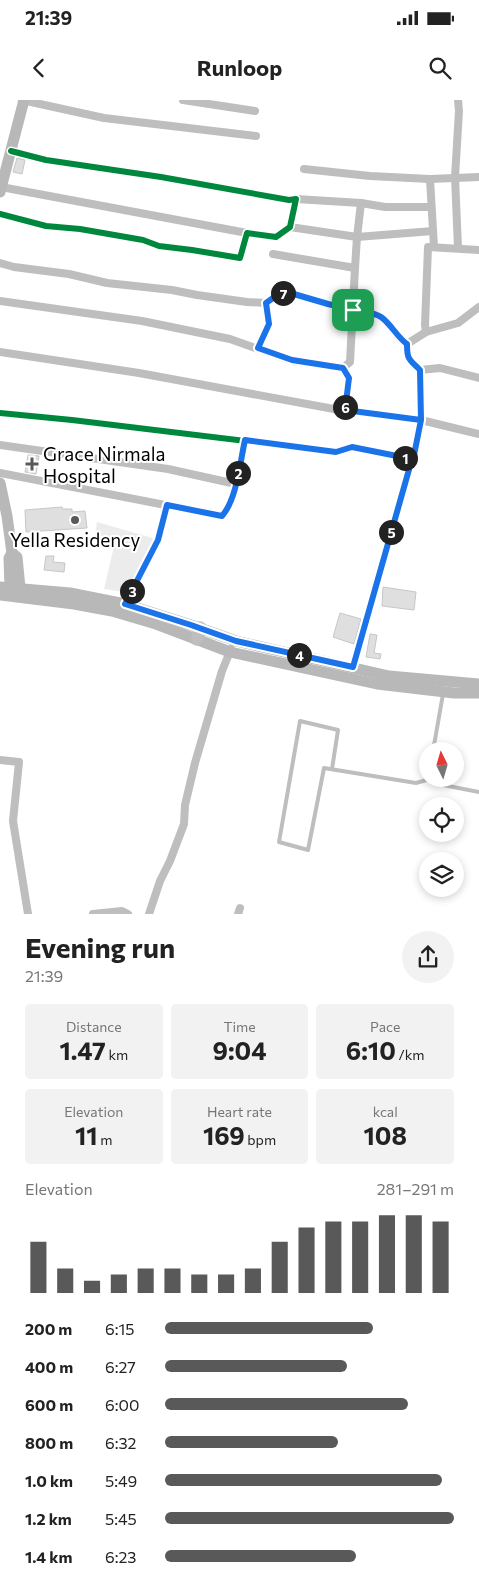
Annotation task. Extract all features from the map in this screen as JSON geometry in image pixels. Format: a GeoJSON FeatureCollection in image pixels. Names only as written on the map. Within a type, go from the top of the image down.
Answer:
{"type":"FeatureCollection","features":[{"type":"Feature","properties":{"kind":"main road"},"geometry":{"type":"LineString","coordinates":[[1,189],[2,175],[11,151],[23,100]]}},
{"type":"Feature","properties":{"kind":"main road"},"geometry":{"type":"LineString","coordinates":[[0,483],[12,553],[9,558],[10,587],[70,594],[125,604],[199,634],[230,652],[377,684],[444,686],[479,684]]}},
{"type":"Feature","properties":{"kind":"main road"},"geometry":{"type":"LineString","coordinates":[[0,595],[74,604],[112,611],[199,634],[389,676],[479,693]]}},
{"type":"Feature","properties":{"kind":"street"},"geometry":{"type":"LineString","coordinates":[[23,100],[104,118],[256,136]]}},
{"type":"Feature","properties":{"kind":"street"},"geometry":{"type":"LineString","coordinates":[[183,100],[255,111]]}},
{"type":"Feature","properties":{"kind":"street"},"geometry":{"type":"LineString","coordinates":[[458,100],[455,177],[458,248]]}},
{"type":"Feature","properties":{"kind":"street"},"geometry":{"type":"LineString","coordinates":[[11,151],[46,160],[161,177],[289,200],[362,203],[385,207],[431,207]]}},
{"type":"Feature","properties":{"kind":"street"},"geometry":{"type":"LineString","coordinates":[[304,169],[370,176],[430,179],[479,176]]}},
{"type":"Feature","properties":{"kind":"street"},"geometry":{"type":"LineString","coordinates":[[430,179],[434,247]]}},
{"type":"Feature","properties":{"kind":"street"},"geometry":{"type":"LineString","coordinates":[[1,189],[276,237],[290,227],[296,199]]}},
{"type":"Feature","properties":{"kind":"street"},"geometry":{"type":"LineString","coordinates":[[0,301],[142,321],[230,339],[292,360],[343,368],[350,362],[357,237],[362,203]]}},
{"type":"Feature","properties":{"kind":"street"},"geometry":{"type":"LineString","coordinates":[[0,214],[46,226],[89,231],[143,240],[159,246],[240,258],[247,233]]}},
{"type":"Feature","properties":{"kind":"street"},"geometry":{"type":"LineString","coordinates":[[290,227],[357,237],[433,230]]}},
{"type":"Feature","properties":{"kind":"street"},"geometry":{"type":"LineString","coordinates":[[426,332],[428,246],[479,250]]}},
{"type":"Feature","properties":{"kind":"street"},"geometry":{"type":"LineString","coordinates":[[273,254],[355,268]]}},
{"type":"Feature","properties":{"kind":"street"},"geometry":{"type":"LineString","coordinates":[[0,263],[14,267],[69,274],[107,283],[172,290],[247,302],[266,303],[280,293],[287,292],[328,304],[375,314],[382,318],[400,340],[407,344]]}},
{"type":"Feature","properties":{"kind":"street"},"geometry":{"type":"LineString","coordinates":[[258,348],[269,324],[266,303]]}},
{"type":"Feature","properties":{"kind":"street"},"geometry":{"type":"LineString","coordinates":[[407,344],[426,332],[458,322],[479,307]]}},
{"type":"Feature","properties":{"kind":"street"},"geometry":{"type":"LineString","coordinates":[[407,344],[408,358],[420,370],[440,368],[479,378]]}},
{"type":"Feature","properties":{"kind":"street"},"geometry":{"type":"LineString","coordinates":[[0,352],[139,373],[345,410],[421,420],[479,434]]}},
{"type":"Feature","properties":{"kind":"street"},"geometry":{"type":"LineString","coordinates":[[343,368],[349,378],[345,410]]}},
{"type":"Feature","properties":{"kind":"street"},"geometry":{"type":"LineString","coordinates":[[353,667],[414,455],[421,420],[420,370]]}},
{"type":"Feature","properties":{"kind":"street"},"geometry":{"type":"LineString","coordinates":[[0,413],[336,452],[352,447],[412,459]]}},
{"type":"Feature","properties":{"kind":"street"},"geometry":{"type":"LineString","coordinates":[[0,473],[222,516],[228,509],[236,484],[245,440]]}},
{"type":"Feature","properties":{"kind":"street"},"geometry":{"type":"LineString","coordinates":[[0,445],[168,470],[236,484]]}},
{"type":"Feature","properties":{"kind":"street"},"geometry":{"type":"LineString","coordinates":[[125,604],[158,540],[167,505]]}},
{"type":"Feature","properties":{"kind":"street"},"geometry":{"type":"LineString","coordinates":[[149,914],[160,881],[184,824],[185,805],[195,762],[233,640]]}},
{"type":"Feature","properties":{"kind":"street"},"geometry":{"type":"LineString","coordinates":[[0,760],[19,762],[13,821],[28,914]]}},
{"type":"Feature","properties":{"kind":"street"},"geometry":{"type":"LineString","coordinates":[[93,914],[122,911],[128,914]]}},
{"type":"Feature","properties":{"kind":"lane"},"geometry":{"type":"LineString","coordinates":[[435,742],[444,686]]}},
{"type":"Feature","properties":{"kind":"lane"},"geometry":{"type":"LineString","coordinates":[[332,769],[338,730],[300,721],[280,842],[308,850],[324,768],[419,782]]}},
{"type":"Feature","properties":{"kind":"lane"},"geometry":{"type":"LineString","coordinates":[[458,788],[479,792]]}},
{"type":"Feature","properties":{"kind":"shaded area"},"geometry":{"type":"Polygon","coordinates":[[[97,522],[156,539],[130,593],[104,589],[116,538],[95,535],[97,522]]]}},
{"type":"Feature","properties":{"kind":"building"},"geometry":{"type":"Polygon","coordinates":[[[17,158],[25,160],[22,174],[13,172],[17,158]]]}},
{"type":"Feature","properties":{"kind":"building"},"geometry":{"type":"Polygon","coordinates":[[[28,455],[39,456],[36,474],[25,472],[28,455]]]}},
{"type":"Feature","properties":{"kind":"building"},"geometry":{"type":"Polygon","coordinates":[[[62,507],[62,509],[72,509],[72,512],[85,511],[87,528],[26,532],[25,510],[62,507]]]}},
{"type":"Feature","properties":{"kind":"building"},"geometry":{"type":"Polygon","coordinates":[[[46,556],[54,556],[53,562],[65,563],[64,572],[44,570],[46,556]]]}},
{"type":"Feature","properties":{"kind":"building"},"geometry":{"type":"Polygon","coordinates":[[[383,587],[416,592],[414,610],[382,606],[383,587]]]}},
{"type":"Feature","properties":{"kind":"building"},"geometry":{"type":"Polygon","coordinates":[[[340,613],[361,619],[354,644],[333,637],[340,613]]]}},
{"type":"Feature","properties":{"kind":"building"},"geometry":{"type":"Polygon","coordinates":[[[370,634],[377,635],[374,653],[381,654],[380,659],[366,657],[370,634]]]}},
{"type":"Feature","properties":{"kind":"cycle path"},"geometry":{"type":"LineString","coordinates":[[0,214],[46,226],[80,229],[143,240],[159,246],[240,258],[247,233],[276,237],[290,227],[296,199],[289,200],[161,177],[46,160],[11,151]]}},
{"type":"Feature","properties":{"kind":"cycle path"},"geometry":{"type":"LineString","coordinates":[[0,413],[336,452],[352,447],[412,459],[353,667]]}},
{"type":"Feature","properties":{"kind":"place","name":"Grace Nirmala Hospital"},"geometry":{"type":"Point","coordinates":[32,464]}},
{"type":"Feature","properties":{"kind":"place","name":"Yella Residency"},"geometry":{"type":"Point","coordinates":[75,520]}},
{"type":"Feature","properties":{"kind":"route"},"geometry":{"type":"LineString","coordinates":[[353,310],[287,292],[280,293],[266,303],[269,324],[258,348],[292,360],[343,368],[349,378],[345,410],[421,420],[414,455],[353,667],[236,641],[125,604],[158,540],[167,505],[222,516],[228,509],[236,484],[245,440],[336,452],[352,447],[412,459],[421,420],[420,370],[408,358],[407,344],[400,340],[382,318],[375,314],[353,310]]}}]}
